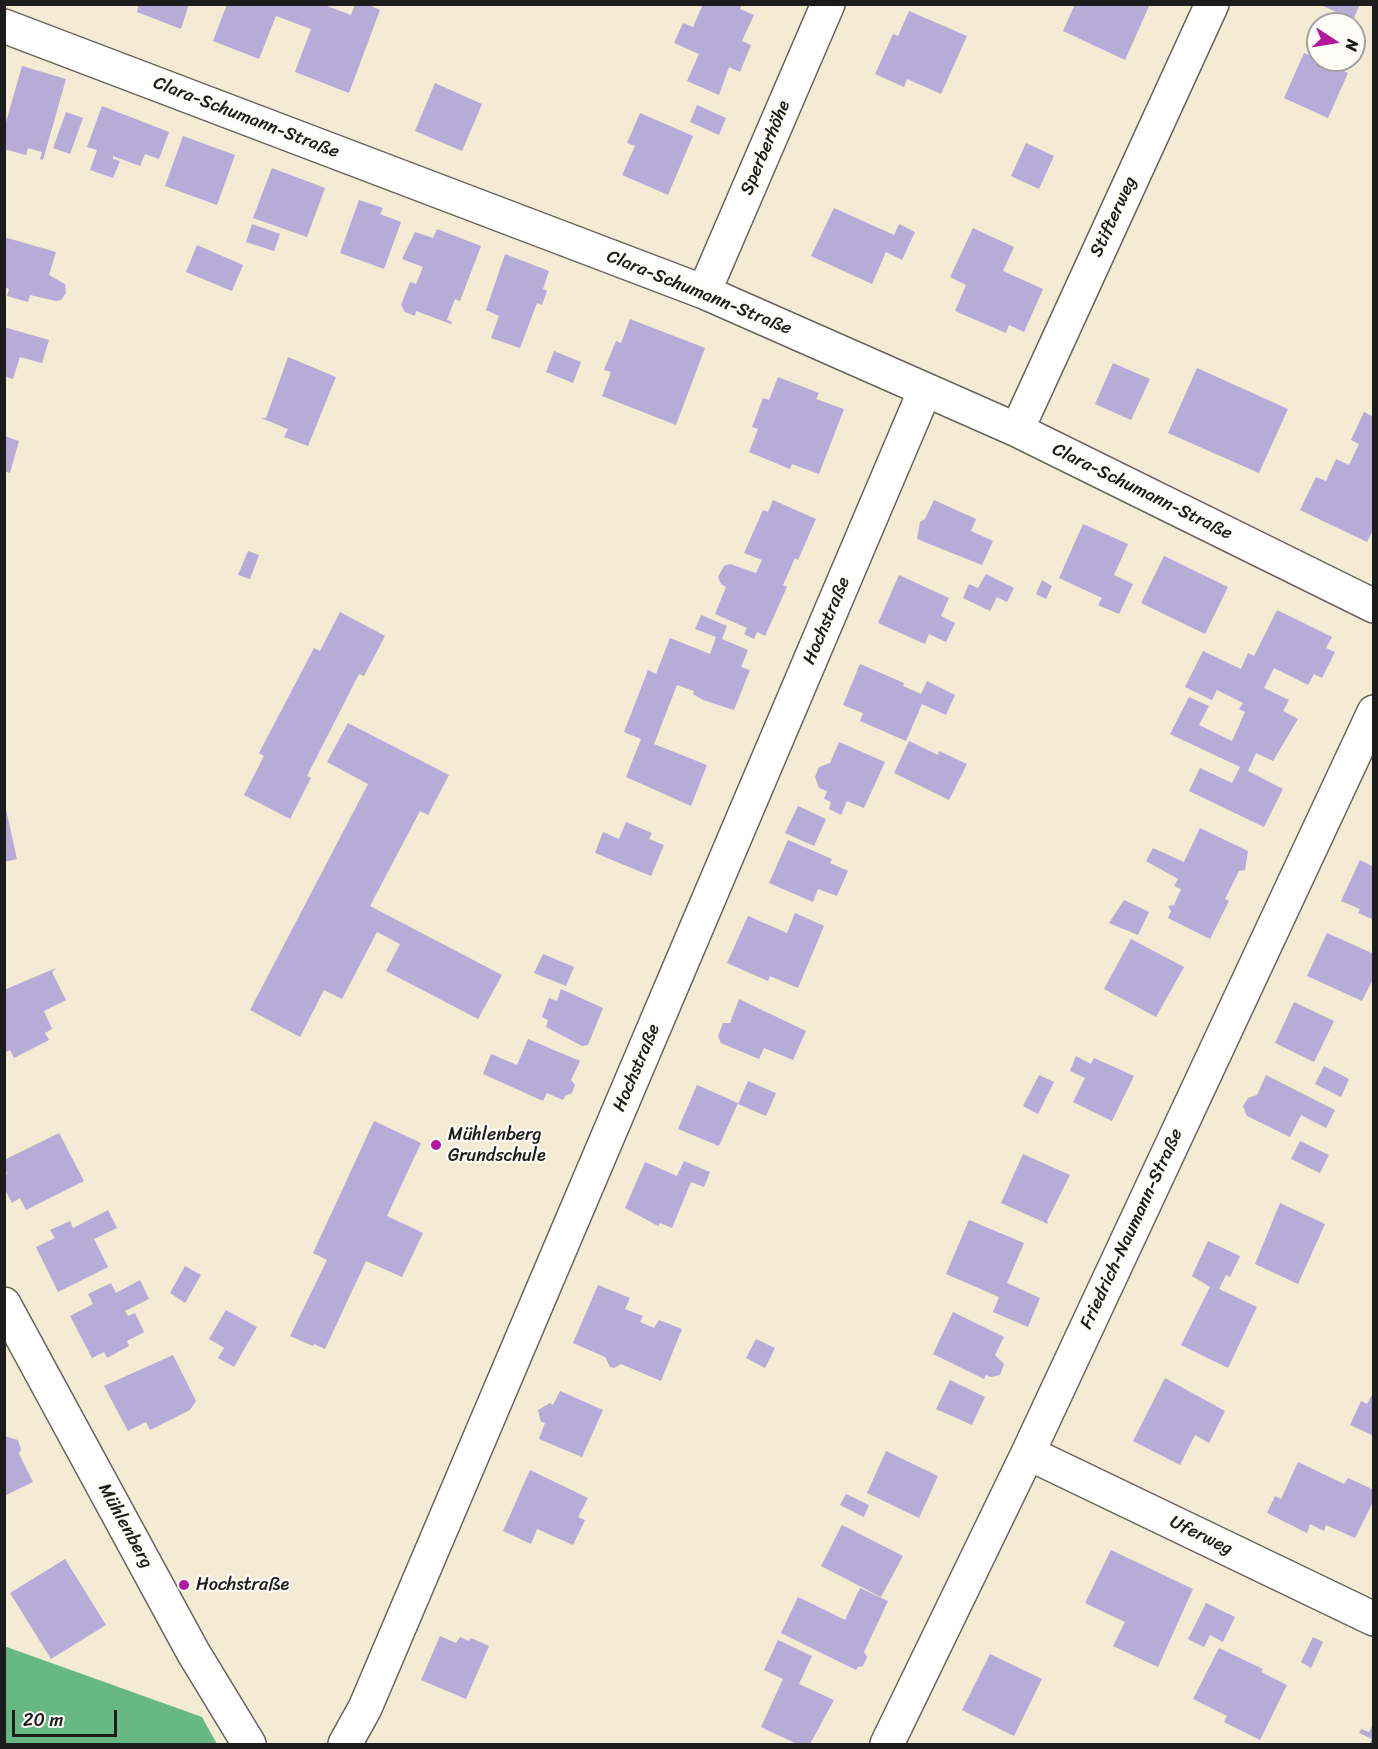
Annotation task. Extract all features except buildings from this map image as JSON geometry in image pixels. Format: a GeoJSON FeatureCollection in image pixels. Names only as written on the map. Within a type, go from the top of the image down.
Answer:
{"type":"FeatureCollection","features":[{"type":"Feature","properties":{"kind":"street","name":"Sperberhöhe"},"geometry":{"type":"LineString","coordinates":[[704,292],[828,4]]}},
{"type":"Feature","properties":{"kind":"street","name":"Stifterweg"},"geometry":{"type":"LineString","coordinates":[[1017,430],[1212,4]]}},
{"type":"Feature","properties":{"kind":"street","name":"Clara-Schumann-Straße"},"geometry":{"type":"LineString","coordinates":[[4,26],[704,292],[1017,430],[1374,606]]}},
{"type":"Feature","properties":{"kind":"street","name":"Hochstraße"},"geometry":{"type":"LineString","coordinates":[[345,1744],[365,1708],[925,390]]}},
{"type":"Feature","properties":{"kind":"street","name":"Friedrich-Naumann-Straße"},"geometry":{"type":"LineString","coordinates":[[887,1744],[1028,1453],[1374,712]]}},
{"type":"Feature","properties":{"kind":"street","name":"Mühlenberg"},"geometry":{"type":"LineString","coordinates":[[4,1304],[193,1652],[249,1744]]}},
{"type":"Feature","properties":{"kind":"street","name":"Uferweg"},"geometry":{"type":"LineString","coordinates":[[1028,1453],[1370,1608]]}},
{"type":"Feature","properties":{"kind":"green space"},"geometry":{"type":"Polygon","coordinates":[[[4,1646],[202,1717],[217,1744],[5,1744],[4,1646]]]}},
{"type":"Feature","properties":{"kind":"place","name":"Mühlenberg Grundschule"},"geometry":{"type":"Point","coordinates":[436,1145]}},
{"type":"Feature","properties":{"kind":"place","name":"Hochstraße"},"geometry":{"type":"Point","coordinates":[184,1585]}}]}
